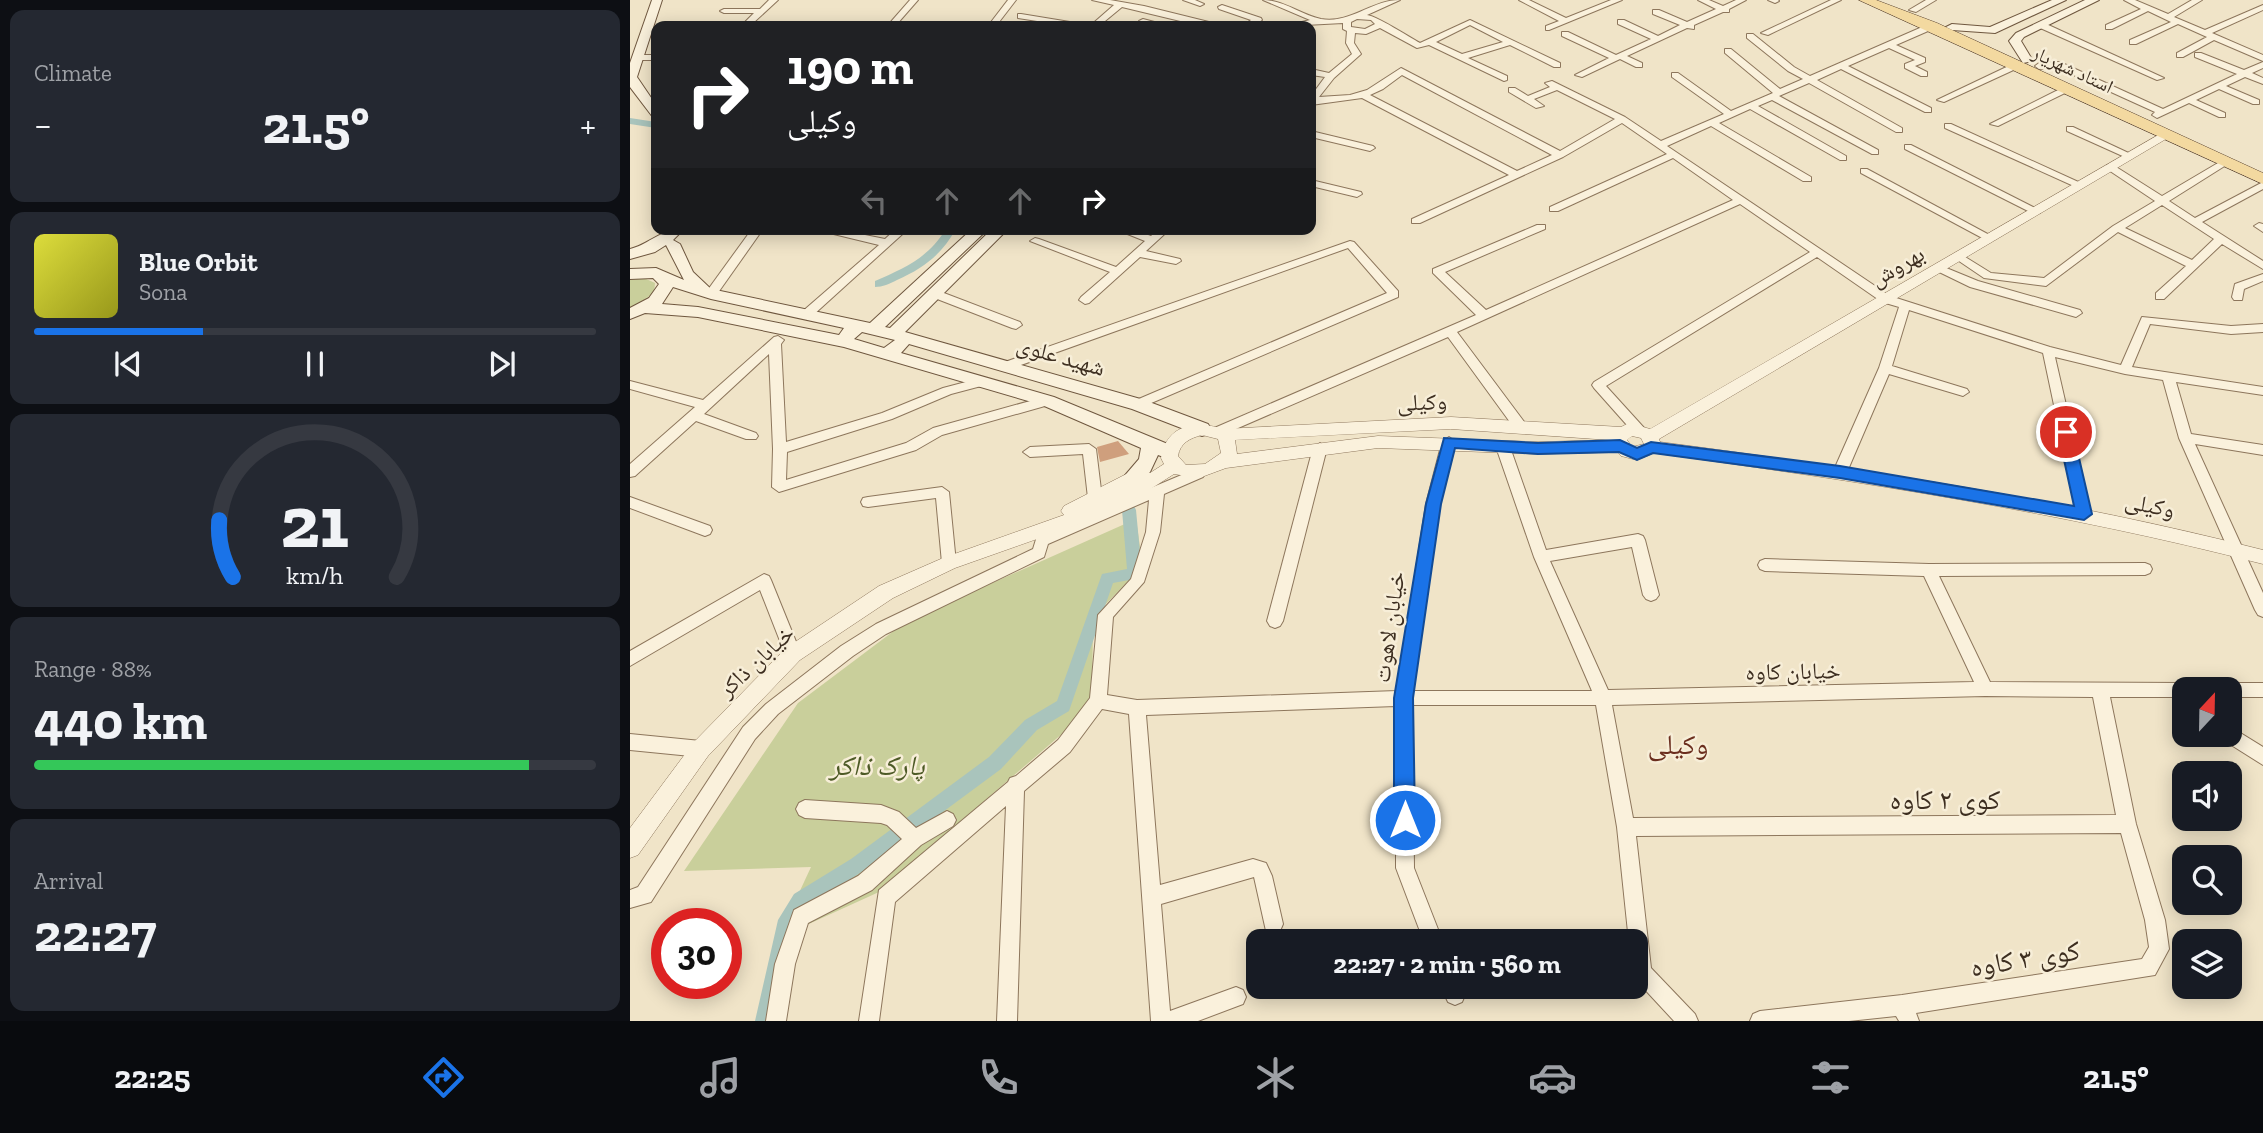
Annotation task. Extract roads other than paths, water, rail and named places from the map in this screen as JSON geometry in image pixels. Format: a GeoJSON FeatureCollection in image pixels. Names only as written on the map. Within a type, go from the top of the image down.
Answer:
{"type":"FeatureCollection","features":[{"type":"Feature","properties":{"kind":"main road"},"geometry":{"type":"LineString","coordinates":[[651,106],[632,79],[635,55],[657,0]]}},
{"type":"Feature","properties":{"kind":"main road","name":"استاد شهریار"},"geometry":{"type":"LineString","coordinates":[[1865,0],[2028,64],[2073,86],[2158,115],[2263,168]]}},
{"type":"Feature","properties":{"kind":"main road","name":"استاد شهریار"},"geometry":{"type":"LineString","coordinates":[[1885,0],[1952,27],[2263,179]]}},
{"type":"Feature","properties":{"kind":"main road"},"geometry":{"type":"LineString","coordinates":[[1952,27],[1979,32],[2001,27],[2061,0]]}},
{"type":"Feature","properties":{"kind":"main road"},"geometry":{"type":"LineString","coordinates":[[2028,64],[2015,41],[2020,35],[2094,0]]}},
{"type":"Feature","properties":{"kind":"main road"},"geometry":{"type":"LineString","coordinates":[[2001,27],[2004,33],[2020,35]]}},
{"type":"Feature","properties":{"kind":"main road"},"geometry":{"type":"LineString","coordinates":[[632,79],[651,86]]}},
{"type":"Feature","properties":{"kind":"main road"},"geometry":{"type":"LineString","coordinates":[[646,308],[698,312],[845,342],[848,333],[868,326],[974,235]]}},
{"type":"Feature","properties":{"kind":"main road"},"geometry":{"type":"LineString","coordinates":[[886,354],[899,346],[900,335],[936,294],[995,235]]}},
{"type":"Feature","properties":{"kind":"main road"},"geometry":{"type":"LineString","coordinates":[[673,236],[686,274],[711,294]]}},
{"type":"Feature","properties":{"kind":"main road"},"geometry":{"type":"LineString","coordinates":[[630,254],[650,249],[673,236]]}},
{"type":"Feature","properties":{"kind":"main road"},"geometry":{"type":"LineString","coordinates":[[630,314],[646,308],[666,290],[665,278],[673,236]]}},
{"type":"Feature","properties":{"kind":"main road"},"geometry":{"type":"LineString","coordinates":[[630,274],[648,272],[711,294],[868,326]]}},
{"type":"Feature","properties":{"kind":"main road","name":"شهید علوی"},"geometry":{"type":"LineString","coordinates":[[868,326],[1138,404],[1214,432]]}},
{"type":"Feature","properties":{"kind":"main road","name":"شهید علوی"},"geometry":{"type":"LineString","coordinates":[[845,342],[1048,401],[1150,442],[1171,459]]}},
{"type":"Feature","properties":{"kind":"main road"},"geometry":{"type":"LineString","coordinates":[[1130,481],[1152,455],[1150,442]]}},
{"type":"Feature","properties":{"kind":"street"},"geometry":{"type":"LineString","coordinates":[[752,21],[774,0]]}},
{"type":"Feature","properties":{"kind":"street"},"geometry":{"type":"LineString","coordinates":[[896,21],[914,0]]}},
{"type":"Feature","properties":{"kind":"street"},"geometry":{"type":"LineString","coordinates":[[996,21],[1012,0]]}},
{"type":"Feature","properties":{"kind":"street"},"geometry":{"type":"LineString","coordinates":[[1096,0],[1190,21]]}},
{"type":"Feature","properties":{"kind":"street"},"geometry":{"type":"LineString","coordinates":[[1187,0],[1200,4]]}},
{"type":"Feature","properties":{"kind":"street"},"geometry":{"type":"LineString","coordinates":[[1266,0],[1318,21],[1373,18],[1380,25],[1420,46],[1470,22],[1557,65]]}},
{"type":"Feature","properties":{"kind":"street"},"geometry":{"type":"LineString","coordinates":[[1369,0],[1381,7]]}},
{"type":"Feature","properties":{"kind":"street"},"geometry":{"type":"LineString","coordinates":[[1380,25],[1366,32],[1351,31],[1345,26],[1352,19],[1396,0]]}},
{"type":"Feature","properties":{"kind":"street"},"geometry":{"type":"LineString","coordinates":[[1523,0],[1565,21]]}},
{"type":"Feature","properties":{"kind":"street"},"geometry":{"type":"LineString","coordinates":[[1702,0],[1734,14]]}},
{"type":"Feature","properties":{"kind":"street"},"geometry":{"type":"LineString","coordinates":[[1583,78],[1618,57],[1742,0]]}},
{"type":"Feature","properties":{"kind":"street"},"geometry":{"type":"LineString","coordinates":[[1765,33],[1837,0]]}},
{"type":"Feature","properties":{"kind":"street"},"geometry":{"type":"LineString","coordinates":[[1913,10],[1933,0]]}},
{"type":"Feature","properties":{"kind":"street"},"geometry":{"type":"LineString","coordinates":[[2129,0],[2263,58]]}},
{"type":"Feature","properties":{"kind":"street"},"geometry":{"type":"LineString","coordinates":[[2167,18],[2198,0]]}},
{"type":"Feature","properties":{"kind":"street"},"geometry":{"type":"LineString","coordinates":[[1549,28],[1610,1]]}},
{"type":"Feature","properties":{"kind":"street"},"geometry":{"type":"LineString","coordinates":[[1100,21],[1121,4]]}},
{"type":"Feature","properties":{"kind":"street"},"geometry":{"type":"LineString","coordinates":[[1201,21],[1224,4],[1256,21]]}},
{"type":"Feature","properties":{"kind":"street"},"geometry":{"type":"LineString","coordinates":[[2180,55],[2209,35],[2263,7]]}},
{"type":"Feature","properties":{"kind":"street"},"geometry":{"type":"LineString","coordinates":[[2109,27],[2147,9]]}},
{"type":"Feature","properties":{"kind":"street"},"geometry":{"type":"LineString","coordinates":[[724,11],[763,11]]}},
{"type":"Feature","properties":{"kind":"street"},"geometry":{"type":"LineString","coordinates":[[1656,12],[1697,29]]}},
{"type":"Feature","properties":{"kind":"street"},"geometry":{"type":"LineString","coordinates":[[1021,16],[1052,21]]}},
{"type":"Feature","properties":{"kind":"street"},"geometry":{"type":"LineString","coordinates":[[1166,21],[1174,16]]}},
{"type":"Feature","properties":{"kind":"street"},"geometry":{"type":"LineString","coordinates":[[1621,22],[1668,50]]}},
{"type":"Feature","properties":{"kind":"street"},"geometry":{"type":"LineString","coordinates":[[2133,42],[2177,22]]}},
{"type":"Feature","properties":{"kind":"street"},"geometry":{"type":"LineString","coordinates":[[2041,25],[2160,78]]}},
{"type":"Feature","properties":{"kind":"street"},"geometry":{"type":"LineString","coordinates":[[1661,145],[1932,26]]}},
{"type":"Feature","properties":{"kind":"street"},"geometry":{"type":"LineString","coordinates":[[1316,96],[1331,76],[1357,54],[1349,43],[1351,31]]}},
{"type":"Feature","properties":{"kind":"street"},"geometry":{"type":"LineString","coordinates":[[1565,34],[1639,65]]}},
{"type":"Feature","properties":{"kind":"street"},"geometry":{"type":"LineString","coordinates":[[1750,36],[1810,80],[1899,130]]}},
{"type":"Feature","properties":{"kind":"street"},"geometry":{"type":"LineString","coordinates":[[1429,42],[1504,78]]}},
{"type":"Feature","properties":{"kind":"street"},"geometry":{"type":"LineString","coordinates":[[1462,57],[1510,42]]}},
{"type":"Feature","properties":{"kind":"street"},"geometry":{"type":"LineString","coordinates":[[1890,45],[1922,60],[1908,66],[1924,74]]}},
{"type":"Feature","properties":{"kind":"street"},"geometry":{"type":"LineString","coordinates":[[1728,51],[1776,95],[1875,152]]}},
{"type":"Feature","properties":{"kind":"street"},"geometry":{"type":"LineString","coordinates":[[2198,55],[2263,81]]}},
{"type":"Feature","properties":{"kind":"street"},"geometry":{"type":"LineString","coordinates":[[1941,100],[2028,64],[2057,64],[2158,115],[2263,65]]}},
{"type":"Feature","properties":{"kind":"street"},"geometry":{"type":"LineString","coordinates":[[1842,66],[1928,110]]}},
{"type":"Feature","properties":{"kind":"street"},"geometry":{"type":"LineString","coordinates":[[1316,101],[1365,96],[1384,87],[1401,71],[1560,155]]}},
{"type":"Feature","properties":{"kind":"street"},"geometry":{"type":"LineString","coordinates":[[1316,73],[1331,76]]}},
{"type":"Feature","properties":{"kind":"street"},"geometry":{"type":"LineString","coordinates":[[1675,75],[1731,115]]}},
{"type":"Feature","properties":{"kind":"street"},"geometry":{"type":"LineString","coordinates":[[1527,99],[1553,85],[1622,119],[1886,299],[2048,351],[2125,370],[2169,379],[2263,391]]}},
{"type":"Feature","properties":{"kind":"street"},"geometry":{"type":"LineString","coordinates":[[1995,124],[2073,86]]}},
{"type":"Feature","properties":{"kind":"street"},"geometry":{"type":"LineString","coordinates":[[2221,87],[2256,102]]}},
{"type":"Feature","properties":{"kind":"street"},"geometry":{"type":"LineString","coordinates":[[1512,90],[1539,106]]}},
{"type":"Feature","properties":{"kind":"street"},"geometry":{"type":"LineString","coordinates":[[1365,96],[1470,153],[1517,175]]}},
{"type":"Feature","properties":{"kind":"street"},"geometry":{"type":"LineString","coordinates":[[2191,101],[2222,115]]}},
{"type":"Feature","properties":{"kind":"street"},"geometry":{"type":"LineString","coordinates":[[1751,106],[1843,158]]}},
{"type":"Feature","properties":{"kind":"street"},"geometry":{"type":"LineString","coordinates":[[1416,221],[1560,155],[1622,119]]}},
{"type":"Feature","properties":{"kind":"street"},"geometry":{"type":"LineString","coordinates":[[1712,123],[1807,179]]}},
{"type":"Feature","properties":{"kind":"street"},"geometry":{"type":"LineString","coordinates":[[1948,126],[2080,185]]}},
{"type":"Feature","properties":{"kind":"street"},"geometry":{"type":"LineString","coordinates":[[2070,129],[2130,156]]}},
{"type":"Feature","properties":{"kind":"street","name":"بهروش"},"geometry":{"type":"LineString","coordinates":[[1647,438],[2167,134]]}},
{"type":"Feature","properties":{"kind":"street"},"geometry":{"type":"LineString","coordinates":[[1316,135],[1370,148]]}},
{"type":"Feature","properties":{"kind":"street"},"geometry":{"type":"LineString","coordinates":[[1908,147],[2036,211]]}},
{"type":"Feature","properties":{"kind":"street"},"geometry":{"type":"LineString","coordinates":[[1555,209],[1674,154]]}},
{"type":"Feature","properties":{"kind":"street"},"geometry":{"type":"LineString","coordinates":[[1958,257],[1988,276],[2046,282],[2117,228],[2226,162]]}},
{"type":"Feature","properties":{"kind":"street"},"geometry":{"type":"LineString","coordinates":[[2110,167],[2263,266]]}},
{"type":"Feature","properties":{"kind":"street"},"geometry":{"type":"LineString","coordinates":[[1864,171],[1990,238]]}},
{"type":"Feature","properties":{"kind":"street"},"geometry":{"type":"LineString","coordinates":[[1316,184],[1357,194]]}},
{"type":"Feature","properties":{"kind":"street"},"geometry":{"type":"LineString","coordinates":[[2196,222],[2263,185]]}},
{"type":"Feature","properties":{"kind":"street"},"geometry":{"type":"LineString","coordinates":[[1198,473],[1171,459],[1177,439],[1214,432],[1485,316],[1741,200]]}},
{"type":"Feature","properties":{"kind":"street"},"geometry":{"type":"LineString","coordinates":[[1485,316],[1437,271],[1541,227]]}},
{"type":"Feature","properties":{"kind":"street"},"geometry":{"type":"LineString","coordinates":[[2117,228],[2193,265]]}},
{"type":"Feature","properties":{"kind":"street"},"geometry":{"type":"LineString","coordinates":[[711,294],[754,235]]}},
{"type":"Feature","properties":{"kind":"street"},"geometry":{"type":"LineString","coordinates":[[848,235],[887,243]]}},
{"type":"Feature","properties":{"kind":"street"},"geometry":{"type":"LineString","coordinates":[[807,314],[896,235]]}},
{"type":"Feature","properties":{"kind":"street"},"geometry":{"type":"LineString","coordinates":[[1138,235],[1153,240]]}},
{"type":"Feature","properties":{"kind":"street"},"geometry":{"type":"LineString","coordinates":[[1085,300],[1158,235]]}},
{"type":"Feature","properties":{"kind":"street"},"geometry":{"type":"LineString","coordinates":[[2160,296],[2220,240]]}},
{"type":"Feature","properties":{"kind":"street"},"geometry":{"type":"LineString","coordinates":[[1035,241],[1117,271]]}},
{"type":"Feature","properties":{"kind":"street"},"geometry":{"type":"LineString","coordinates":[[1006,366],[1350,244],[1394,294],[1138,404]]}},
{"type":"Feature","properties":{"kind":"street"},"geometry":{"type":"LineString","coordinates":[[1138,253],[1176,261]]}},
{"type":"Feature","properties":{"kind":"street"},"geometry":{"type":"LineString","coordinates":[[1647,438],[1598,385],[1818,253]]}},
{"type":"Feature","properties":{"kind":"street"},"geometry":{"type":"LineString","coordinates":[[1940,268],[1974,284],[2076,313]]}},
{"type":"Feature","properties":{"kind":"street"},"geometry":{"type":"LineString","coordinates":[[2238,297],[2239,287],[2263,277]]}},
{"type":"Feature","properties":{"kind":"street"},"geometry":{"type":"LineString","coordinates":[[936,294],[1016,325]]}},
{"type":"Feature","properties":{"kind":"street"},"geometry":{"type":"LineString","coordinates":[[1840,472],[1885,368],[1905,305]]}},
{"type":"Feature","properties":{"kind":"street"},"geometry":{"type":"LineString","coordinates":[[2125,370],[2146,320],[2231,330],[2263,328]]}},
{"type":"Feature","properties":{"kind":"street"},"geometry":{"type":"LineString","coordinates":[[630,472],[790,329]]}},
{"type":"Feature","properties":{"kind":"street"},"geometry":{"type":"LineString","coordinates":[[1450,331],[1520,426]]}},
{"type":"Feature","properties":{"kind":"street"},"geometry":{"type":"LineString","coordinates":[[775,343],[779,487],[911,447],[938,431],[1048,401]]}},
{"type":"Feature","properties":{"kind":"street"},"geometry":{"type":"LineString","coordinates":[[2048,351],[2084,514]]}},
{"type":"Feature","properties":{"kind":"street"},"geometry":{"type":"LineString","coordinates":[[1885,368],[1963,392]]}},
{"type":"Feature","properties":{"kind":"street"},"geometry":{"type":"LineString","coordinates":[[2169,379],[2186,438],[2263,610]]}},
{"type":"Feature","properties":{"kind":"street"},"geometry":{"type":"LineString","coordinates":[[780,449],[887,416],[947,391],[981,382]]}},
{"type":"Feature","properties":{"kind":"street"},"geometry":{"type":"LineString","coordinates":[[630,385],[699,410],[751,436]]}},
{"type":"Feature","properties":{"kind":"street","name":"وکیلی"},"geometry":{"type":"LineString","coordinates":[[1214,432],[1451,423],[1520,426],[1621,440]]}},
{"type":"Feature","properties":{"kind":"street"},"geometry":{"type":"LineString","coordinates":[[1214,432],[1230,448],[1223,462]]}},
{"type":"Feature","properties":{"kind":"street"},"geometry":{"type":"LineString","coordinates":[[1621,440],[1637,454],[1647,438]]}},
{"type":"Feature","properties":{"kind":"street"},"geometry":{"type":"LineString","coordinates":[[1621,440],[1647,438]]}},
{"type":"Feature","properties":{"kind":"street","name":"وکیلی"},"geometry":{"type":"LineString","coordinates":[[1647,438],[2084,514],[2263,556]]}},
{"type":"Feature","properties":{"kind":"street"},"geometry":{"type":"LineString","coordinates":[[2186,438],[2263,450]]}},
{"type":"Feature","properties":{"kind":"street","name":"وکیلی"},"geometry":{"type":"LineString","coordinates":[[1198,473],[1223,462],[1378,442],[1449,442],[1503,447],[1621,440]]}},
{"type":"Feature","properties":{"kind":"street","name":"خیابان لاهوت"},"geometry":{"type":"LineString","coordinates":[[1429,929],[1405,869],[1404,698],[1433,504],[1449,442]]}},
{"type":"Feature","properties":{"kind":"street"},"geometry":{"type":"LineString","coordinates":[[1503,447],[1541,557],[1604,698],[1626,827],[1642,972],[1688,1021]]}},
{"type":"Feature","properties":{"kind":"street"},"geometry":{"type":"LineString","coordinates":[[1275,621],[1320,448]]}},
{"type":"Feature","properties":{"kind":"street"},"geometry":{"type":"LineString","coordinates":[[1030,452],[1089,449],[1095,498]]}},
{"type":"Feature","properties":{"kind":"street","name":"خیابان ذاکر"},"geometry":{"type":"LineString","coordinates":[[998,547],[1171,459]]}},
{"type":"Feature","properties":{"kind":"street","name":"خیابان ذاکر"},"geometry":{"type":"LineString","coordinates":[[630,847],[701,749],[793,654],[886,592],[949,563],[1110,506],[1171,459]]}},
{"type":"Feature","properties":{"kind":"street"},"geometry":{"type":"LineString","coordinates":[[630,900],[644,895],[749,733],[794,691],[881,629],[1039,553],[1042,540],[1198,473]]}},
{"type":"Feature","properties":{"kind":"street"},"geometry":{"type":"LineString","coordinates":[[869,1021],[886,897],[1064,746],[1098,701],[1105,615],[1137,582],[1153,532],[1157,491]]}},
{"type":"Feature","properties":{"kind":"street"},"geometry":{"type":"LineString","coordinates":[[868,502],[942,492],[949,563]]}},
{"type":"Feature","properties":{"kind":"street"},"geometry":{"type":"LineString","coordinates":[[630,502],[705,530]]}},
{"type":"Feature","properties":{"kind":"street"},"geometry":{"type":"LineString","coordinates":[[1541,557],[1638,540],[1651,595]]}},
{"type":"Feature","properties":{"kind":"street"},"geometry":{"type":"LineString","coordinates":[[1765,565],[1929,570],[2144,569]]}},
{"type":"Feature","properties":{"kind":"street"},"geometry":{"type":"LineString","coordinates":[[1929,570],[1985,689]]}},
{"type":"Feature","properties":{"kind":"street"},"geometry":{"type":"LineString","coordinates":[[630,659],[764,580],[793,654]]}},
{"type":"Feature","properties":{"kind":"street","name":"خیابان کاوه"},"geometry":{"type":"LineString","coordinates":[[1098,701],[1137,708],[1404,698],[1604,698],[1985,689],[2172,690]]}},
{"type":"Feature","properties":{"kind":"street"},"geometry":{"type":"LineString","coordinates":[[2100,690],[2127,824]]}},
{"type":"Feature","properties":{"kind":"street"},"geometry":{"type":"LineString","coordinates":[[2242,690],[2263,690]]}},
{"type":"Feature","properties":{"kind":"street"},"geometry":{"type":"LineString","coordinates":[[1137,708],[1161,1021]]}},
{"type":"Feature","properties":{"kind":"street"},"geometry":{"type":"LineString","coordinates":[[630,742],[701,749]]}},
{"type":"Feature","properties":{"kind":"street"},"geometry":{"type":"LineString","coordinates":[[2242,742],[2263,757]]}},
{"type":"Feature","properties":{"kind":"street"},"geometry":{"type":"LineString","coordinates":[[1007,1021],[1016,784]]}},
{"type":"Feature","properties":{"kind":"street"},"geometry":{"type":"LineString","coordinates":[[805,809],[881,814],[893,818],[915,839]]}},
{"type":"Feature","properties":{"kind":"street"},"geometry":{"type":"LineString","coordinates":[[776,1021],[785,964],[801,917],[865,883],[915,839],[947,820]]}},
{"type":"Feature","properties":{"kind":"street","name":"کوی ۲ کاوه"},"geometry":{"type":"LineString","coordinates":[[1626,827],[2127,824]]}},
{"type":"Feature","properties":{"kind":"street","name":"کوی ۳ کاوه"},"geometry":{"type":"LineString","coordinates":[[1760,1021],[1906,1013],[2148,968],[2159,949],[2155,920],[2127,824]]}},
{"type":"Feature","properties":{"kind":"street"},"geometry":{"type":"LineString","coordinates":[[1152,897],[1253,868],[1260,869],[1273,924]]}},
{"type":"Feature","properties":{"kind":"street"},"geometry":{"type":"LineString","coordinates":[[1170,1021],[1236,997]]}},
{"type":"Feature","properties":{"kind":"waterway"},"geometry":{"type":"LineString","coordinates":[[630,121],[651,124]]}},
{"type":"Feature","properties":{"kind":"waterway"},"geometry":{"type":"LineString","coordinates":[[879,284],[921,264],[937,251],[948,235]]}},
{"type":"Feature","properties":{"kind":"waterway"},"geometry":{"type":"LineString","coordinates":[[765,1021],[788,920],[801,901],[857,865],[995,763],[1031,725],[1063,706],[1107,578],[1135,574],[1129,510]]}},
{"type":"Feature","properties":{"kind":"district","name":"وکیلی"},"geometry":{"type":"Point","coordinates":[1678,744]}},
{"type":"Feature","properties":{"kind":"park label","name":"پارک ذاکر"},"geometry":{"type":"Point","coordinates":[877,765]}}]}
